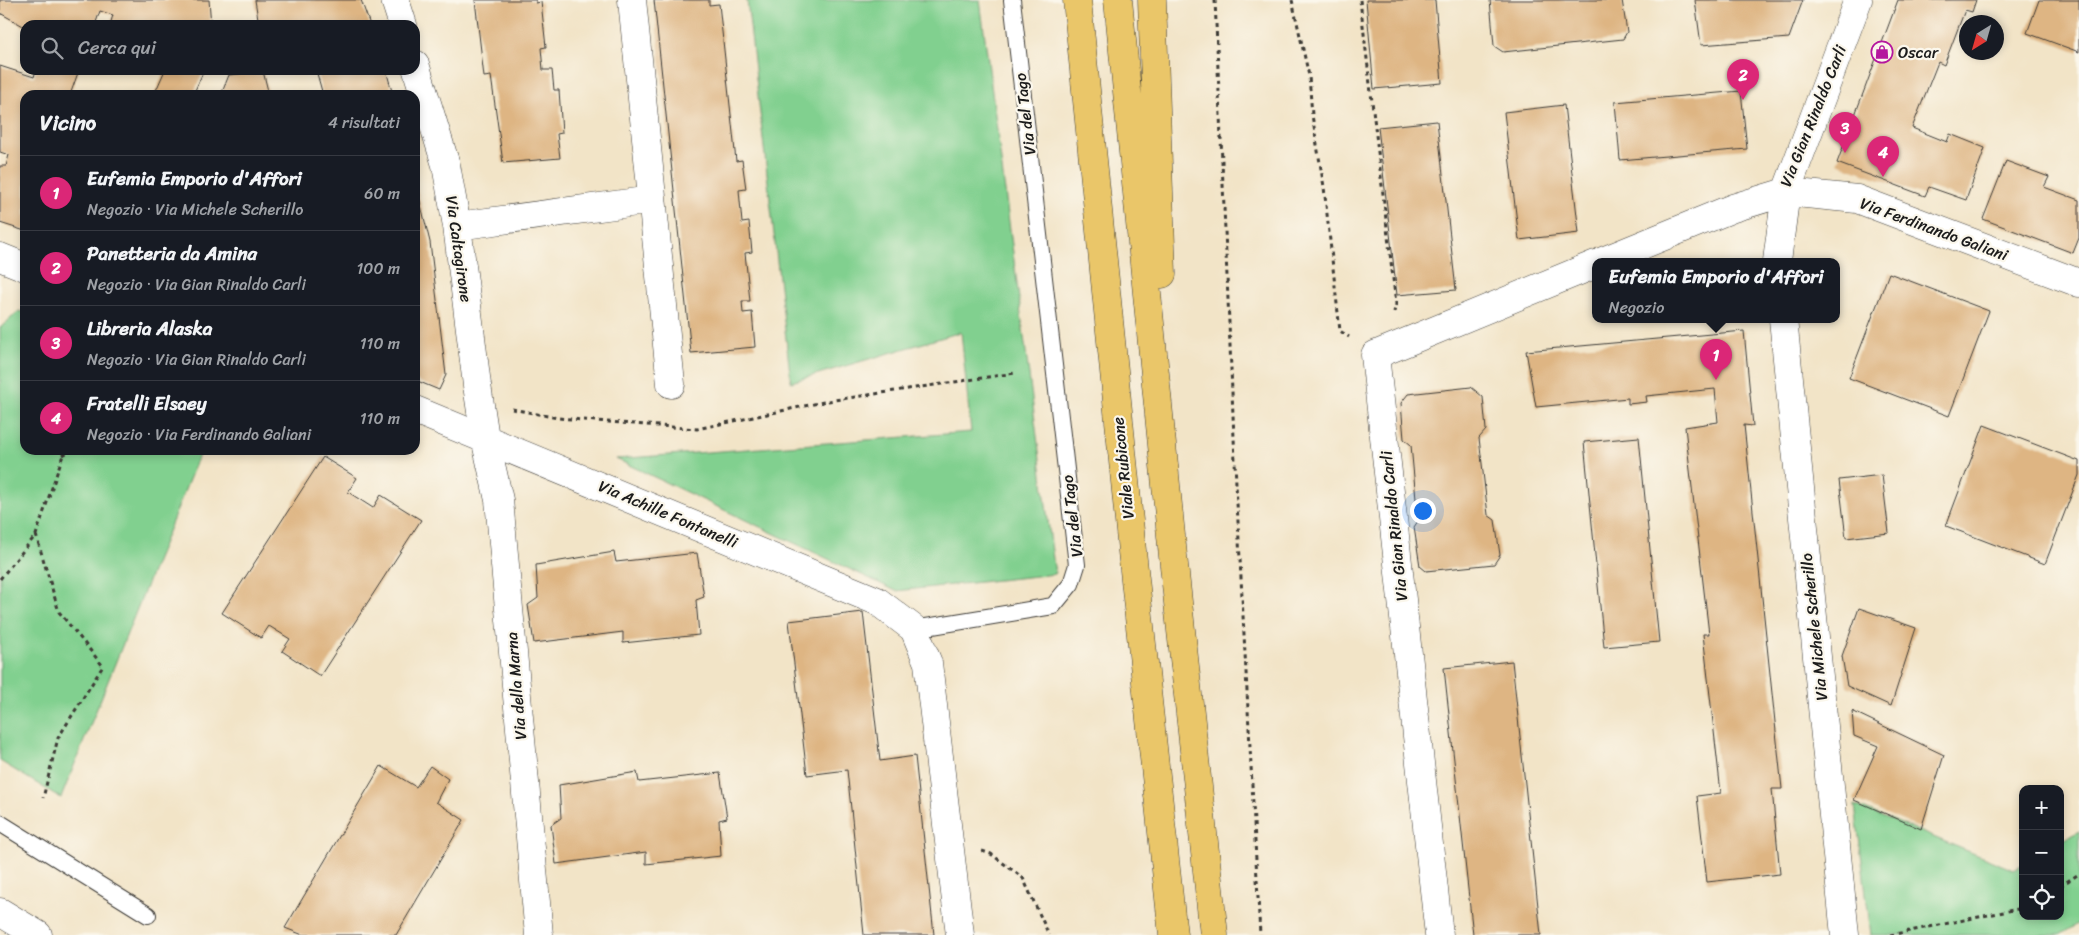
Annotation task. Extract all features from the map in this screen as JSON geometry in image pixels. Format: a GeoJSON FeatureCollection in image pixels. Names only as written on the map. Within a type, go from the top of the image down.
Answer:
{"type":"FeatureCollection","features":[{"type":"Feature","properties":{"kind":"highway"},"geometry":{"type":"LineString","coordinates":[[1118,0],[1173,556],[1214,935]]}},
{"type":"Feature","properties":{"kind":"highway"},"geometry":{"type":"LineString","coordinates":[[1152,0],[1173,556]]}},
{"type":"Feature","properties":{"kind":"highway","name":"Viale Rubicone"},"geometry":{"type":"LineString","coordinates":[[1076,6],[1173,935]]}},
{"type":"Feature","properties":{"kind":"street"},"geometry":{"type":"LineString","coordinates":[[395,0],[401,20]]}},
{"type":"Feature","properties":{"kind":"street"},"geometry":{"type":"LineString","coordinates":[[632,0],[671,384]]}},
{"type":"Feature","properties":{"kind":"street","name":"Via Gian Rinaldo Carli"},"geometry":{"type":"LineString","coordinates":[[1611,258],[1733,208],[1786,192],[1858,0]]}},
{"type":"Feature","properties":{"kind":"street","name":"Via Caltagirone"},"geometry":{"type":"LineString","coordinates":[[418,75],[446,165],[457,226],[485,438]]}},
{"type":"Feature","properties":{"kind":"street"},"geometry":{"type":"LineString","coordinates":[[1777,258],[1786,192]]}},
{"type":"Feature","properties":{"kind":"street","name":"Via Ferdinando Galiani"},"geometry":{"type":"LineString","coordinates":[[1786,192],[1857,199],[2079,283]]}},
{"type":"Feature","properties":{"kind":"street"},"geometry":{"type":"LineString","coordinates":[[457,226],[652,200]]}},
{"type":"Feature","properties":{"kind":"street"},"geometry":{"type":"LineString","coordinates":[[0,257],[20,264]]}},
{"type":"Feature","properties":{"kind":"street"},"geometry":{"type":"LineString","coordinates":[[1375,355],[1592,266]]}},
{"type":"Feature","properties":{"kind":"street","name":"Via Michele Scherillo"},"geometry":{"type":"LineString","coordinates":[[1783,323],[1845,935]]}},
{"type":"Feature","properties":{"kind":"street","name":"Via Gian Rinaldo Carli"},"geometry":{"type":"LineString","coordinates":[[1375,355],[1439,935]]}},
{"type":"Feature","properties":{"kind":"street","name":"Via Achille Fontanelli"},"geometry":{"type":"LineString","coordinates":[[420,412],[877,601],[914,629]]}},
{"type":"Feature","properties":{"kind":"street","name":"Via della Marna"},"geometry":{"type":"LineString","coordinates":[[485,438],[499,500],[539,935]]}},
{"type":"Feature","properties":{"kind":"street"},"geometry":{"type":"LineString","coordinates":[[914,629],[928,663],[960,935]]}},
{"type":"Feature","properties":{"kind":"street"},"geometry":{"type":"LineString","coordinates":[[0,912],[38,935]]}},
{"type":"Feature","properties":{"kind":"lane","name":"Via del Tago"},"geometry":{"type":"LineString","coordinates":[[914,629],[1053,606],[1071,584],[1077,565],[1012,0]]}},
{"type":"Feature","properties":{"kind":"lane"},"geometry":{"type":"LineString","coordinates":[[0,823],[148,915]]}},
{"type":"Feature","properties":{"kind":"path"},"geometry":{"type":"LineString","coordinates":[[1214,0],[1236,484],[1260,935]]}},
{"type":"Feature","properties":{"kind":"path"},"geometry":{"type":"LineString","coordinates":[[1292,0],[1309,76],[1312,115],[1324,187],[1340,331],[1375,355],[1396,308],[1360,0]]}},
{"type":"Feature","properties":{"kind":"path"},"geometry":{"type":"LineString","coordinates":[[511,409],[558,418],[697,429],[828,401],[1015,373]]}},
{"type":"Feature","properties":{"kind":"path"},"geometry":{"type":"LineString","coordinates":[[0,579],[36,536],[63,455]]}},
{"type":"Feature","properties":{"kind":"path"},"geometry":{"type":"LineString","coordinates":[[36,536],[59,612],[103,666],[58,738],[42,798]]}},
{"type":"Feature","properties":{"kind":"path"},"geometry":{"type":"LineString","coordinates":[[977,849],[991,854],[1022,878],[1049,935]]}},
{"type":"Feature","properties":{"kind":"path"},"geometry":{"type":"LineString","coordinates":[[2064,883],[2079,874]]}},
{"type":"Feature","properties":{"kind":"path"},"geometry":{"type":"LineString","coordinates":[[1890,935],[2019,909]]}},
{"type":"Feature","properties":{"kind":"green space"},"geometry":{"type":"Polygon","coordinates":[[[747,0],[980,0],[1055,574],[896,591],[616,459],[971,432],[961,332],[791,382],[747,0]]]}},
{"type":"Feature","properties":{"kind":"green space"},"geometry":{"type":"Polygon","coordinates":[[[20,311],[20,455],[199,455],[61,798],[0,761],[0,328],[20,311]]]}},
{"type":"Feature","properties":{"kind":"green space"},"geometry":{"type":"Polygon","coordinates":[[[1855,805],[2014,870],[2019,867],[2019,920],[2064,920],[2064,840],[2079,831],[2079,923],[2060,935],[1871,935],[1855,805]]]}},
{"type":"Feature","properties":{"kind":"building"},"geometry":{"type":"Polygon","coordinates":[[[0,0],[209,0],[211,20],[112,20],[113,15],[100,11],[97,20],[20,20],[20,24],[0,13],[0,0]]]}},
{"type":"Feature","properties":{"kind":"building"},"geometry":{"type":"Polygon","coordinates":[[[255,0],[361,0],[368,20],[258,20],[255,0]]]}},
{"type":"Feature","properties":{"kind":"building"},"geometry":{"type":"Polygon","coordinates":[[[475,0],[536,0],[536,3],[541,2],[546,47],[541,48],[543,70],[552,70],[554,90],[559,90],[562,133],[557,134],[560,158],[503,163],[491,76],[484,77],[475,0]]]}},
{"type":"Feature","properties":{"kind":"building"},"geometry":{"type":"Polygon","coordinates":[[[654,0],[709,0],[709,5],[719,4],[736,161],[742,160],[746,189],[739,190],[742,223],[749,222],[752,252],[745,253],[750,301],[742,301],[743,313],[752,312],[755,347],[691,353],[654,0]]]}},
{"type":"Feature","properties":{"kind":"building"},"geometry":{"type":"Polygon","coordinates":[[[1366,0],[1435,0],[1442,83],[1374,89],[1366,0]]]}},
{"type":"Feature","properties":{"kind":"building"},"geometry":{"type":"Polygon","coordinates":[[[1490,0],[1622,0],[1627,32],[1623,39],[1503,52],[1494,46],[1490,0]]]}},
{"type":"Feature","properties":{"kind":"building"},"geometry":{"type":"Polygon","coordinates":[[[1695,0],[1803,0],[1789,38],[1701,45],[1695,0]]]}},
{"type":"Feature","properties":{"kind":"building"},"geometry":{"type":"Polygon","coordinates":[[[1898,0],[1976,0],[1972,12],[1965,10],[1963,15],[1959,15],[1959,26],[1944,65],[1938,62],[1912,128],[1947,142],[1950,134],[1985,148],[1966,200],[1929,187],[1925,196],[1837,163],[1898,0]]]}},
{"type":"Feature","properties":{"kind":"building"},"geometry":{"type":"Polygon","coordinates":[[[2039,0],[2079,0],[2079,52],[2027,33],[2039,0]]]}},
{"type":"Feature","properties":{"kind":"building"},"geometry":{"type":"Polygon","coordinates":[[[0,66],[20,72],[20,75],[34,77],[35,75],[77,75],[72,90],[20,90],[20,229],[0,223],[0,166],[6,166],[9,155],[0,152],[0,66]]]}},
{"type":"Feature","properties":{"kind":"building"},"geometry":{"type":"Polygon","coordinates":[[[163,75],[202,75],[195,90],[156,90],[163,75]]]}},
{"type":"Feature","properties":{"kind":"building"},"geometry":{"type":"Polygon","coordinates":[[[229,75],[264,75],[268,90],[223,90],[229,75]]]}},
{"type":"Feature","properties":{"kind":"building"},"geometry":{"type":"Polygon","coordinates":[[[317,75],[387,75],[392,90],[322,90],[317,75]]]}},
{"type":"Feature","properties":{"kind":"building"},"geometry":{"type":"Polygon","coordinates":[[[1741,91],[1747,149],[1620,160],[1615,102],[1741,91]]]}},
{"type":"Feature","properties":{"kind":"building"},"geometry":{"type":"Polygon","coordinates":[[[1564,105],[1579,233],[1519,240],[1504,112],[1564,105]]]}},
{"type":"Feature","properties":{"kind":"building"},"geometry":{"type":"Polygon","coordinates":[[[1437,121],[1456,290],[1397,295],[1378,127],[1437,121]]]}},
{"type":"Feature","properties":{"kind":"building"},"geometry":{"type":"Polygon","coordinates":[[[2006,161],[2049,177],[2044,187],[2079,200],[2079,238],[2073,253],[1983,219],[2006,161]]]}},
{"type":"Feature","properties":{"kind":"building"},"geometry":{"type":"Polygon","coordinates":[[[420,201],[430,242],[446,375],[439,390],[420,382],[420,201]]]}},
{"type":"Feature","properties":{"kind":"building"},"geometry":{"type":"Polygon","coordinates":[[[1889,273],[1989,311],[1949,416],[1849,378],[1889,273]]]}},
{"type":"Feature","properties":{"kind":"building"},"geometry":{"type":"Polygon","coordinates":[[[1744,331],[1753,426],[1744,425],[1782,789],[1772,789],[1780,874],[1707,882],[1697,796],[1721,793],[1703,634],[1709,634],[1685,427],[1718,422],[1715,389],[1646,396],[1647,402],[1628,404],[1628,398],[1536,407],[1526,351],[1744,331]]]}},
{"type":"Feature","properties":{"kind":"building"},"geometry":{"type":"Polygon","coordinates":[[[1471,387],[1483,397],[1486,430],[1479,438],[1488,515],[1495,520],[1500,555],[1494,564],[1426,571],[1420,566],[1414,527],[1418,521],[1411,445],[1404,439],[1401,403],[1408,394],[1471,387]]]}},
{"type":"Feature","properties":{"kind":"building"},"geometry":{"type":"Polygon","coordinates":[[[1984,425],[2079,461],[2079,475],[2045,564],[1946,526],[1984,425]]]}},
{"type":"Feature","properties":{"kind":"building"},"geometry":{"type":"Polygon","coordinates":[[[1639,437],[1659,642],[1604,647],[1584,442],[1639,437]]]}},
{"type":"Feature","properties":{"kind":"building"},"geometry":{"type":"Polygon","coordinates":[[[323,457],[357,478],[348,492],[373,508],[381,495],[421,520],[320,676],[282,651],[290,639],[269,626],[261,638],[222,613],[323,457]]]}},
{"type":"Feature","properties":{"kind":"building"},"geometry":{"type":"Polygon","coordinates":[[[1882,475],[1889,533],[1846,538],[1839,480],[1882,475]]]}},
{"type":"Feature","properties":{"kind":"building"},"geometry":{"type":"Polygon","coordinates":[[[614,552],[616,562],[697,553],[704,597],[696,600],[699,635],[623,643],[623,632],[534,643],[528,605],[538,598],[536,565],[614,552]]]}},
{"type":"Feature","properties":{"kind":"building"},"geometry":{"type":"Polygon","coordinates":[[[1859,608],[1916,628],[1891,706],[1847,686],[1842,656],[1859,608]]]}},
{"type":"Feature","properties":{"kind":"building"},"geometry":{"type":"Polygon","coordinates":[[[863,612],[880,761],[915,756],[934,935],[864,935],[847,770],[807,775],[789,621],[863,612]]]}},
{"type":"Feature","properties":{"kind":"building"},"geometry":{"type":"Polygon","coordinates":[[[1512,661],[1541,935],[1473,935],[1444,668],[1512,661]]]}},
{"type":"Feature","properties":{"kind":"building"},"geometry":{"type":"Polygon","coordinates":[[[1852,711],[1944,755],[1921,829],[1854,800],[1878,746],[1854,736],[1852,711]]]}},
{"type":"Feature","properties":{"kind":"building"},"geometry":{"type":"Polygon","coordinates":[[[381,766],[416,787],[430,766],[448,779],[436,802],[464,820],[396,935],[303,935],[285,928],[381,766]]]}},
{"type":"Feature","properties":{"kind":"building"},"geometry":{"type":"Polygon","coordinates":[[[637,772],[639,782],[720,773],[727,818],[719,820],[721,856],[646,864],[646,852],[556,864],[551,825],[561,818],[559,785],[637,772]]]}},
{"type":"Feature","properties":{"kind":"place","name":"Oscar"},"geometry":{"type":"Point","coordinates":[1882,52]}},
{"type":"Feature","properties":{"kind":"place","name":"Panetteria da Amina"},"geometry":{"type":"Point","coordinates":[1743,100]}},
{"type":"Feature","properties":{"kind":"place","name":"Libreria Alaska"},"geometry":{"type":"Point","coordinates":[1845,153]}},
{"type":"Feature","properties":{"kind":"place","name":"Fratelli Elsaey"},"geometry":{"type":"Point","coordinates":[1883,177]}},
{"type":"Feature","properties":{"kind":"place","name":"Eufemia Emporio d'Affori"},"geometry":{"type":"Point","coordinates":[1716,380]}}]}
